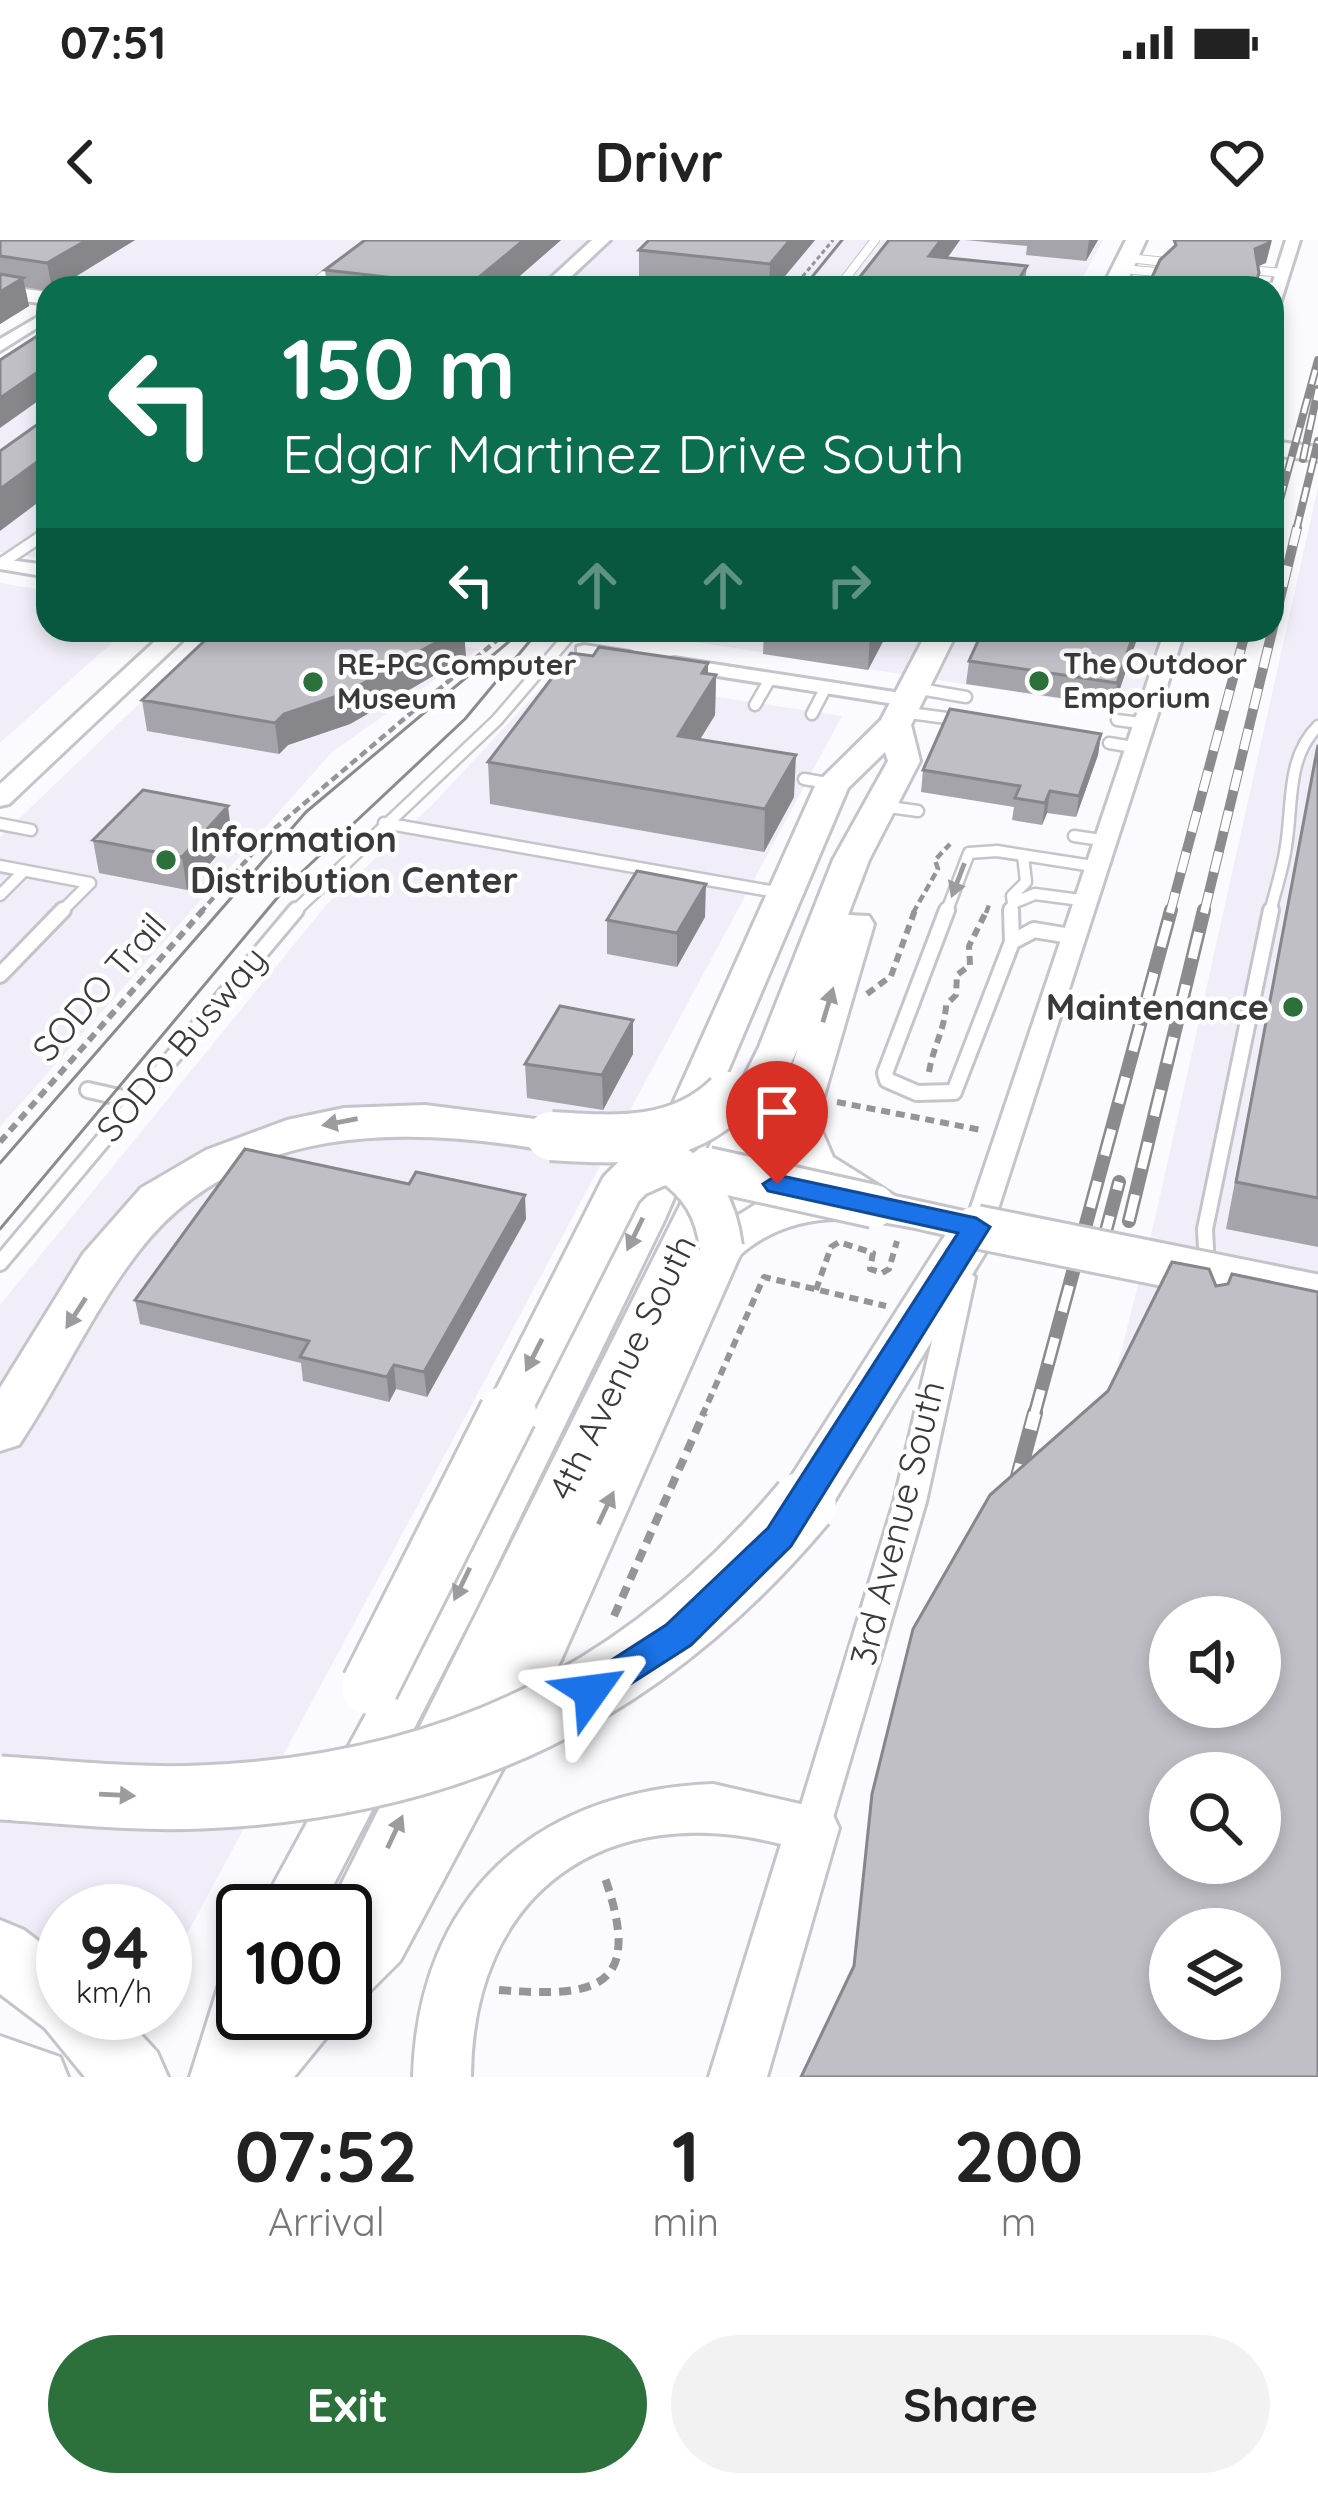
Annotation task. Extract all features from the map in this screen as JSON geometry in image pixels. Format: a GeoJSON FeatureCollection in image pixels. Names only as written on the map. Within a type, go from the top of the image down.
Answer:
{"type":"FeatureCollection","features":[{"type":"Feature","properties":{"kind":"highway"},"geometry":{"type":"LineString","coordinates":[[551,1136],[666,1134],[699,1122],[729,1096]]}},
{"type":"Feature","properties":{"kind":"highway"},"geometry":{"type":"LineString","coordinates":[[0,1431],[140,1216],[197,1174],[262,1143],[361,1118],[457,1118],[687,1164]]}},
{"type":"Feature","properties":{"kind":"highway"},"geometry":{"type":"LineString","coordinates":[[0,1788],[202,1796],[321,1784],[436,1757],[591,1691],[679,1635],[779,1537],[916,1222]]}},
{"type":"Feature","properties":{"kind":"highway"},"geometry":{"type":"LineString","coordinates":[[0,1952],[36,1981]]}},
{"type":"Feature","properties":{"kind":"highway"},"geometry":{"type":"LineString","coordinates":[[98,2040],[131,2077]]}},
{"type":"Feature","properties":{"kind":"main road"},"geometry":{"type":"LineString","coordinates":[[0,288],[36,292]]}},
{"type":"Feature","properties":{"kind":"main road"},"geometry":{"type":"LineString","coordinates":[[0,302],[36,309]]}},
{"type":"Feature","properties":{"kind":"main road"},"geometry":{"type":"LineString","coordinates":[[1284,450],[1318,454]]}},
{"type":"Feature","properties":{"kind":"main road","name":"4th Avenue South"},"geometry":{"type":"LineString","coordinates":[[371,1884],[778,1047],[854,805],[938,642]]}},
{"type":"Feature","properties":{"kind":"main road"},"geometry":{"type":"LineString","coordinates":[[687,1164],[729,1096],[854,805]]}},
{"type":"Feature","properties":{"kind":"main road"},"geometry":{"type":"LineString","coordinates":[[854,805],[796,1120],[806,1150],[831,1178],[916,1222]]}},
{"type":"Feature","properties":{"kind":"main road","name":"4th Avenue South"},"geometry":{"type":"LineString","coordinates":[[304,1884],[448,1612],[643,1219],[782,893],[854,805]]}},
{"type":"Feature","properties":{"kind":"main road"},"geometry":{"type":"LineString","coordinates":[[319,1856],[370,1686],[606,1213],[634,1176],[687,1164],[916,1222]]}},
{"type":"Feature","properties":{"kind":"main road"},"geometry":{"type":"LineString","coordinates":[[687,1164],[719,1223],[722,1247]]}},
{"type":"Feature","properties":{"kind":"main road"},"geometry":{"type":"LineString","coordinates":[[372,1949],[534,1660],[722,1247],[741,1226],[770,1212],[806,1205],[1318,1296]]}},
{"type":"Feature","properties":{"kind":"main road"},"geometry":{"type":"LineString","coordinates":[[442,2077],[442,2013],[453,1974],[491,1906],[578,1835],[649,1813],[712,1807],[812,1828]]}},
{"type":"Feature","properties":{"kind":"main road","name":"3rd Avenue South"},"geometry":{"type":"LineString","coordinates":[[738,2077],[812,1828]]}},
{"type":"Feature","properties":{"kind":"main road"},"geometry":{"type":"LineString","coordinates":[[221,2077],[231,2040]]}},
{"type":"Feature","properties":{"kind":"main road"},"geometry":{"type":"LineString","coordinates":[[254,2077],[285,2040]]}},
{"type":"Feature","properties":{"kind":"main road"},"geometry":{"type":"LineString","coordinates":[[0,2064],[39,2077]]}},
{"type":"Feature","properties":{"kind":"street"},"geometry":{"type":"LineString","coordinates":[[563,276],[602,240]]}},
{"type":"Feature","properties":{"kind":"street"},"geometry":{"type":"LineString","coordinates":[[1281,276],[1286,244]]}},
{"type":"Feature","properties":{"kind":"street"},"geometry":{"type":"LineString","coordinates":[[0,346],[36,320]]}},
{"type":"Feature","properties":{"kind":"street"},"geometry":{"type":"LineString","coordinates":[[0,564],[36,569]]}},
{"type":"Feature","properties":{"kind":"street"},"geometry":{"type":"LineString","coordinates":[[0,798],[168,642]]}},
{"type":"Feature","properties":{"kind":"street","name":"3rd Avenue South"},"geometry":{"type":"LineString","coordinates":[[812,1828],[910,1502],[958,1286],[1172,642]]}},
{"type":"Feature","properties":{"kind":"street"},"geometry":{"type":"LineString","coordinates":[[584,651],[826,687],[905,706]]}},
{"type":"Feature","properties":{"kind":"lane"},"geometry":{"type":"LineString","coordinates":[[847,276],[875,240]]}},
{"type":"Feature","properties":{"kind":"lane"},"geometry":{"type":"LineString","coordinates":[[323,276],[352,254]]}},
{"type":"Feature","properties":{"kind":"lane"},"geometry":{"type":"LineString","coordinates":[[1125,264],[1166,262]]}},
{"type":"Feature","properties":{"kind":"lane"},"geometry":{"type":"LineString","coordinates":[[1125,264],[1157,272]]}},
{"type":"Feature","properties":{"kind":"lane"},"geometry":{"type":"LineString","coordinates":[[1260,271],[1271,276]]}},
{"type":"Feature","properties":{"kind":"lane"},"geometry":{"type":"LineString","coordinates":[[0,564],[36,540]]}},
{"type":"Feature","properties":{"kind":"lane","name":"SODO Busway"},"geometry":{"type":"LineString","coordinates":[[0,1263],[305,898],[497,720],[564,642]]}},
{"type":"Feature","properties":{"kind":"lane"},"geometry":{"type":"LineString","coordinates":[[754,705],[770,679]]}},
{"type":"Feature","properties":{"kind":"lane"},"geometry":{"type":"LineString","coordinates":[[812,714],[826,687]]}},
{"type":"Feature","properties":{"kind":"lane"},"geometry":{"type":"LineString","coordinates":[[905,706],[966,697]]}},
{"type":"Feature","properties":{"kind":"lane"},"geometry":{"type":"LineString","coordinates":[[905,706],[954,719]]}},
{"type":"Feature","properties":{"kind":"lane"},"geometry":{"type":"LineString","coordinates":[[1117,719],[1148,724]]}},
{"type":"Feature","properties":{"kind":"lane"},"geometry":{"type":"LineString","coordinates":[[1209,1299],[1205,1229],[1242,1029],[1286,847],[1292,779],[1303,741],[1318,726]]}},
{"type":"Feature","properties":{"kind":"lane"},"geometry":{"type":"LineString","coordinates":[[1108,743],[1139,748]]}},
{"type":"Feature","properties":{"kind":"lane"},"geometry":{"type":"LineString","coordinates":[[854,805],[919,812]]}},
{"type":"Feature","properties":{"kind":"lane"},"geometry":{"type":"LineString","coordinates":[[383,823],[782,893]]}},
{"type":"Feature","properties":{"kind":"lane"},"geometry":{"type":"LineString","coordinates":[[0,824],[31,830]]}},
{"type":"Feature","properties":{"kind":"lane"},"geometry":{"type":"LineString","coordinates":[[1074,836],[1104,854]]}},
{"type":"Feature","properties":{"kind":"lane"},"geometry":{"type":"LineString","coordinates":[[1024,855],[1025,882],[1012,896],[1007,922],[1012,942],[960,1087],[929,1095],[903,1090],[887,1080],[885,1073],[969,854],[1104,854]]}},
{"type":"Feature","properties":{"kind":"lane"},"geometry":{"type":"LineString","coordinates":[[0,866],[90,883],[0,975]]}},
{"type":"Feature","properties":{"kind":"lane"},"geometry":{"type":"LineString","coordinates":[[0,895],[23,871]]}},
{"type":"Feature","properties":{"kind":"lane"},"geometry":{"type":"LineString","coordinates":[[1013,903],[1034,894],[1088,901]]}},
{"type":"Feature","properties":{"kind":"lane"},"geometry":{"type":"LineString","coordinates":[[1012,942],[1034,930],[1076,937]]}},
{"type":"Feature","properties":{"kind":"lane"},"geometry":{"type":"LineString","coordinates":[[88,1090],[132,1100]]}},
{"type":"Feature","properties":{"kind":"path"},"geometry":{"type":"LineString","coordinates":[[803,276],[833,240]]}},
{"type":"Feature","properties":{"kind":"path","name":"SODO Trail"},"geometry":{"type":"LineString","coordinates":[[0,1142],[274,829],[494,642]]}},
{"type":"Feature","properties":{"kind":"path"},"geometry":{"type":"LineString","coordinates":[[881,992],[891,981],[901,943],[914,924],[912,915],[938,869],[935,860],[950,844]]}},
{"type":"Feature","properties":{"kind":"path"},"geometry":{"type":"LineString","coordinates":[[920,1084],[931,1068],[934,1038],[945,1026],[946,1005],[956,995],[957,975],[970,965],[969,946],[989,910],[990,891]]}},
{"type":"Feature","properties":{"kind":"path"},"geometry":{"type":"LineString","coordinates":[[828,1100],[981,1130]]}},
{"type":"Feature","properties":{"kind":"path"},"geometry":{"type":"LineString","coordinates":[[816,1290],[831,1247],[839,1242],[866,1247],[873,1253],[870,1269],[882,1273],[889,1269],[916,1222]]}},
{"type":"Feature","properties":{"kind":"path"},"geometry":{"type":"LineString","coordinates":[[605,1636],[764,1277],[908,1311]]}},
{"type":"Feature","properties":{"kind":"path"},"geometry":{"type":"LineString","coordinates":[[499,1990],[560,1996],[590,1990],[614,1969],[626,1944],[623,1919],[605,1877]]}},
{"type":"Feature","properties":{"kind":"shaded area"},"geometry":{"type":"Polygon","coordinates":[[[0,240],[1103,240],[1084,276],[36,276],[36,285],[0,281],[0,240]]]}},
{"type":"Feature","properties":{"kind":"shaded area"},"geometry":{"type":"Polygon","coordinates":[[[36,341],[36,558],[0,552],[0,364],[36,341]]]}},
{"type":"Feature","properties":{"kind":"shaded area"},"geometry":{"type":"Polygon","coordinates":[[[1318,487],[1318,1399],[1184,1596],[1149,1596],[1152,1728],[971,1945],[1156,1214],[1318,487]]]}},
{"type":"Feature","properties":{"kind":"shaded area"},"geometry":{"type":"Polygon","coordinates":[[[0,583],[36,589],[36,642],[113,642],[0,743],[0,583]]]}},
{"type":"Feature","properties":{"kind":"shaded area"},"geometry":{"type":"Polygon","coordinates":[[[203,642],[434,642],[479,649],[332,752],[0,1127],[0,837],[203,642]]]}},
{"type":"Feature","properties":{"kind":"shaded area"},"geometry":{"type":"Polygon","coordinates":[[[696,642],[1157,642],[1136,711],[696,642]]]}},
{"type":"Feature","properties":{"kind":"shaded area"},"geometry":{"type":"Polygon","coordinates":[[[556,672],[842,716],[192,1925],[192,1884],[36,1884],[36,1971],[0,1960],[0,1305],[327,904],[433,804],[556,672]]]}},
{"type":"Feature","properties":{"kind":"building"},"geometry":{"type":"Polygon","coordinates":[[[0,240],[87,240],[47,263],[0,256],[0,240]]]}},
{"type":"Feature","properties":{"kind":"building"},"geometry":{"type":"Polygon","coordinates":[[[365,240],[524,240],[480,276],[378,276],[325,270],[365,240]]]}},
{"type":"Feature","properties":{"kind":"building"},"geometry":{"type":"Polygon","coordinates":[[[649,240],[790,240],[770,264],[639,250],[649,240]]]}},
{"type":"Feature","properties":{"kind":"building"},"geometry":{"type":"Polygon","coordinates":[[[889,240],[941,240],[929,256],[1027,266],[1021,276],[861,276],[889,240]]]}},
{"type":"Feature","properties":{"kind":"building"},"geometry":{"type":"Polygon","coordinates":[[[1174,240],[1270,240],[1255,249],[1258,276],[1153,276],[1160,260],[1176,245],[1174,240]]]}},
{"type":"Feature","properties":{"kind":"building"},"geometry":{"type":"Polygon","coordinates":[[[0,274],[23,278],[0,292],[0,274]]]}},
{"type":"Feature","properties":{"kind":"building"},"geometry":{"type":"Polygon","coordinates":[[[36,337],[36,373],[0,398],[0,360],[36,337]]]}},
{"type":"Feature","properties":{"kind":"building"},"geometry":{"type":"Polygon","coordinates":[[[36,426],[36,463],[0,489],[0,451],[36,426]]]}},
{"type":"Feature","properties":{"kind":"building"},"geometry":{"type":"Polygon","coordinates":[[[203,642],[437,642],[346,693],[284,714],[275,723],[142,700],[203,642]]]}},
{"type":"Feature","properties":{"kind":"building"},"geometry":{"type":"Polygon","coordinates":[[[978,642],[1131,642],[1117,683],[969,661],[978,642]]]}},
{"type":"Feature","properties":{"kind":"building"},"geometry":{"type":"Polygon","coordinates":[[[599,647],[708,663],[702,673],[716,675],[678,736],[796,755],[765,809],[488,762],[571,653],[593,656],[599,647]]]}},
{"type":"Feature","properties":{"kind":"building"},"geometry":{"type":"Polygon","coordinates":[[[950,709],[1101,734],[1079,796],[1050,791],[1045,803],[1015,798],[1020,786],[923,770],[950,709]]]}},
{"type":"Feature","properties":{"kind":"building","name":"Maintenance"},"geometry":{"type":"Polygon","coordinates":[[[1318,745],[1318,1198],[1236,1182],[1318,745]]]}},
{"type":"Feature","properties":{"kind":"building"},"geometry":{"type":"Polygon","coordinates":[[[143,790],[228,806],[182,857],[93,840],[143,790]]]}},
{"type":"Feature","properties":{"kind":"building"},"geometry":{"type":"Polygon","coordinates":[[[637,871],[706,884],[677,933],[607,920],[637,871]]]}},
{"type":"Feature","properties":{"kind":"building"},"geometry":{"type":"Polygon","coordinates":[[[560,1006],[633,1020],[602,1075],[525,1064],[560,1006]]]}},
{"type":"Feature","properties":{"kind":"building"},"geometry":{"type":"Polygon","coordinates":[[[245,1149],[409,1184],[416,1172],[525,1195],[424,1372],[394,1365],[387,1377],[300,1357],[309,1341],[135,1300],[245,1149]]]}},
{"type":"Feature","properties":{"kind":"building"},"geometry":{"type":"Polygon","coordinates":[[[1172,1262],[1209,1269],[1216,1286],[1228,1284],[1232,1274],[1318,1292],[1318,2077],[801,2077],[854,1966],[872,1794],[913,1629],[990,1495],[1108,1391],[1172,1262]]]}},
{"type":"Feature","properties":{"kind":"tram line"},"geometry":{"type":"LineString","coordinates":[[813,276],[842,240]]}},
{"type":"Feature","properties":{"kind":"tram line"},"geometry":{"type":"LineString","coordinates":[[0,1163],[306,812],[508,642]]}},
{"type":"Feature","properties":{"kind":"tram line"},"geometry":{"type":"LineString","coordinates":[[0,1229],[288,885],[465,719],[529,642]]}},
{"type":"Feature","properties":{"kind":"railway"},"geometry":{"type":"LineString","coordinates":[[1284,485],[1318,360]]}},
{"type":"Feature","properties":{"kind":"railway"},"geometry":{"type":"LineString","coordinates":[[1303,459],[1318,389]]}},
{"type":"Feature","properties":{"kind":"railway"},"geometry":{"type":"LineString","coordinates":[[1296,531],[1318,441]]}},
{"type":"Feature","properties":{"kind":"railway"},"geometry":{"type":"LineString","coordinates":[[1284,582],[1297,528]]}},
{"type":"Feature","properties":{"kind":"railway"},"geometry":{"type":"LineString","coordinates":[[1170,913],[1243,642]]}},
{"type":"Feature","properties":{"kind":"railway"},"geometry":{"type":"LineString","coordinates":[[1204,913],[1269,642]]}},
{"type":"Feature","properties":{"kind":"railway"},"geometry":{"type":"LineString","coordinates":[[1034,1416],[1171,910]]}},
{"type":"Feature","properties":{"kind":"railway"},"geometry":{"type":"LineString","coordinates":[[1129,1221],[1204,910]]}},
{"type":"Feature","properties":{"kind":"railway"},"geometry":{"type":"LineString","coordinates":[[1103,1242],[1119,1182]]}},
{"type":"Feature","properties":{"kind":"railway"},"geometry":{"type":"LineString","coordinates":[[1012,1499],[1035,1413]]}},
{"type":"Feature","properties":{"kind":"place","name":"The Outdoor Emporium"},"geometry":{"type":"Point","coordinates":[1039,681]}},
{"type":"Feature","properties":{"kind":"place","name":"RE-PC Computer Museum"},"geometry":{"type":"Point","coordinates":[313,682]}},
{"type":"Feature","properties":{"kind":"place","name":"Information Distribution Center"},"geometry":{"type":"Point","coordinates":[166,860]}},
{"type":"Feature","properties":{"kind":"place","name":"Maintenance"},"geometry":{"type":"Point","coordinates":[1293,1007]}},
{"type":"Feature","properties":{"kind":"route"},"geometry":{"type":"LineString","coordinates":[[591,1691],[679,1635],[750,1571],[779,1537],[976,1227],[777,1184]]}}]}
